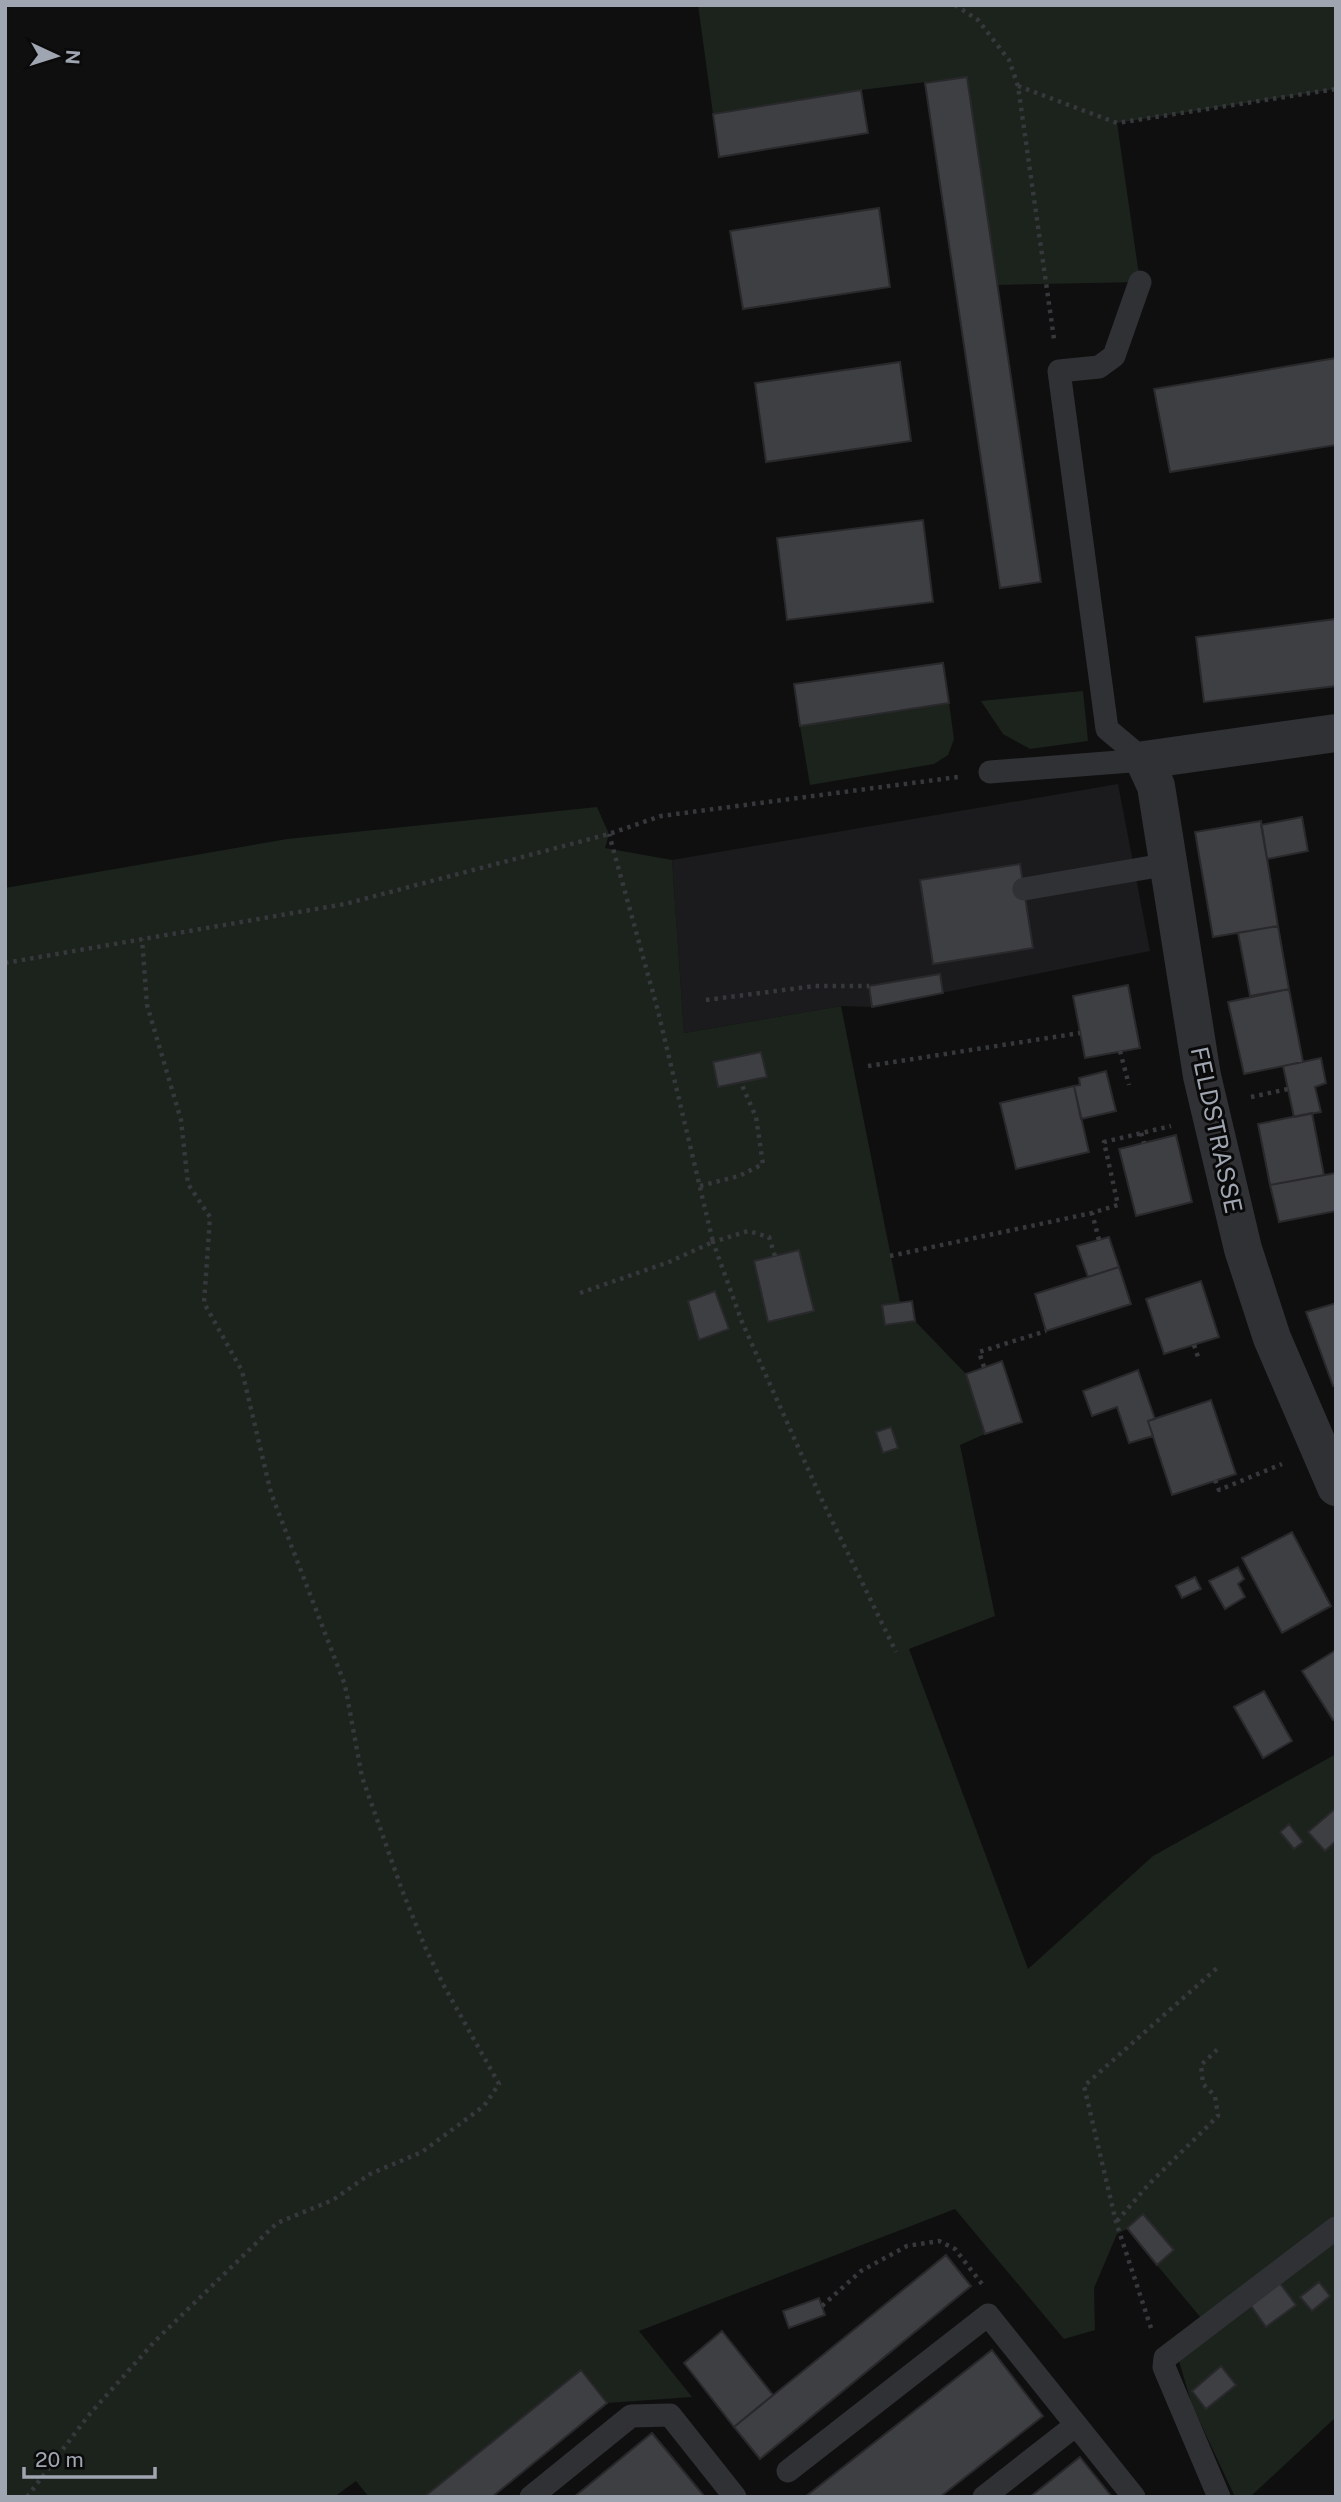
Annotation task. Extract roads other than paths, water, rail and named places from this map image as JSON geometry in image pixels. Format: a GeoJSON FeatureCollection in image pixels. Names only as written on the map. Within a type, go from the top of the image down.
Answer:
{"type":"FeatureCollection","features":[{"type":"Feature","properties":{"kind":"street"},"geometry":{"type":"LineString","coordinates":[[1144,760],[1336,733]]}},
{"type":"Feature","properties":{"kind":"street","name":"FELDSTRASSE"},"geometry":{"type":"LineString","coordinates":[[1144,760],[1156,786],[1202,1076],[1242,1249],[1272,1338],[1327,1445],[1336,1487]]}},
{"type":"Feature","properties":{"kind":"lane"},"geometry":{"type":"LineString","coordinates":[[1140,282],[1114,356],[1099,367],[1059,371],[1107,729],[1144,760]]}},
{"type":"Feature","properties":{"kind":"lane"},"geometry":{"type":"LineString","coordinates":[[990,772],[1144,760]]}},
{"type":"Feature","properties":{"kind":"lane"},"geometry":{"type":"LineString","coordinates":[[1024,889],[1169,864]]}},
{"type":"Feature","properties":{"kind":"lane"},"geometry":{"type":"LineString","coordinates":[[1219,2497],[1164,2367],[1165,2358],[1336,2228]]}},
{"type":"Feature","properties":{"kind":"lane"},"geometry":{"type":"LineString","coordinates":[[788,2471],[989,2315],[1135,2497]]}},
{"type":"Feature","properties":{"kind":"lane"},"geometry":{"type":"LineString","coordinates":[[531,2497],[631,2416],[670,2415],[736,2497]]}},
{"type":"Feature","properties":{"kind":"lane"},"geometry":{"type":"LineString","coordinates":[[984,2497],[1076,2425]]}}]}
